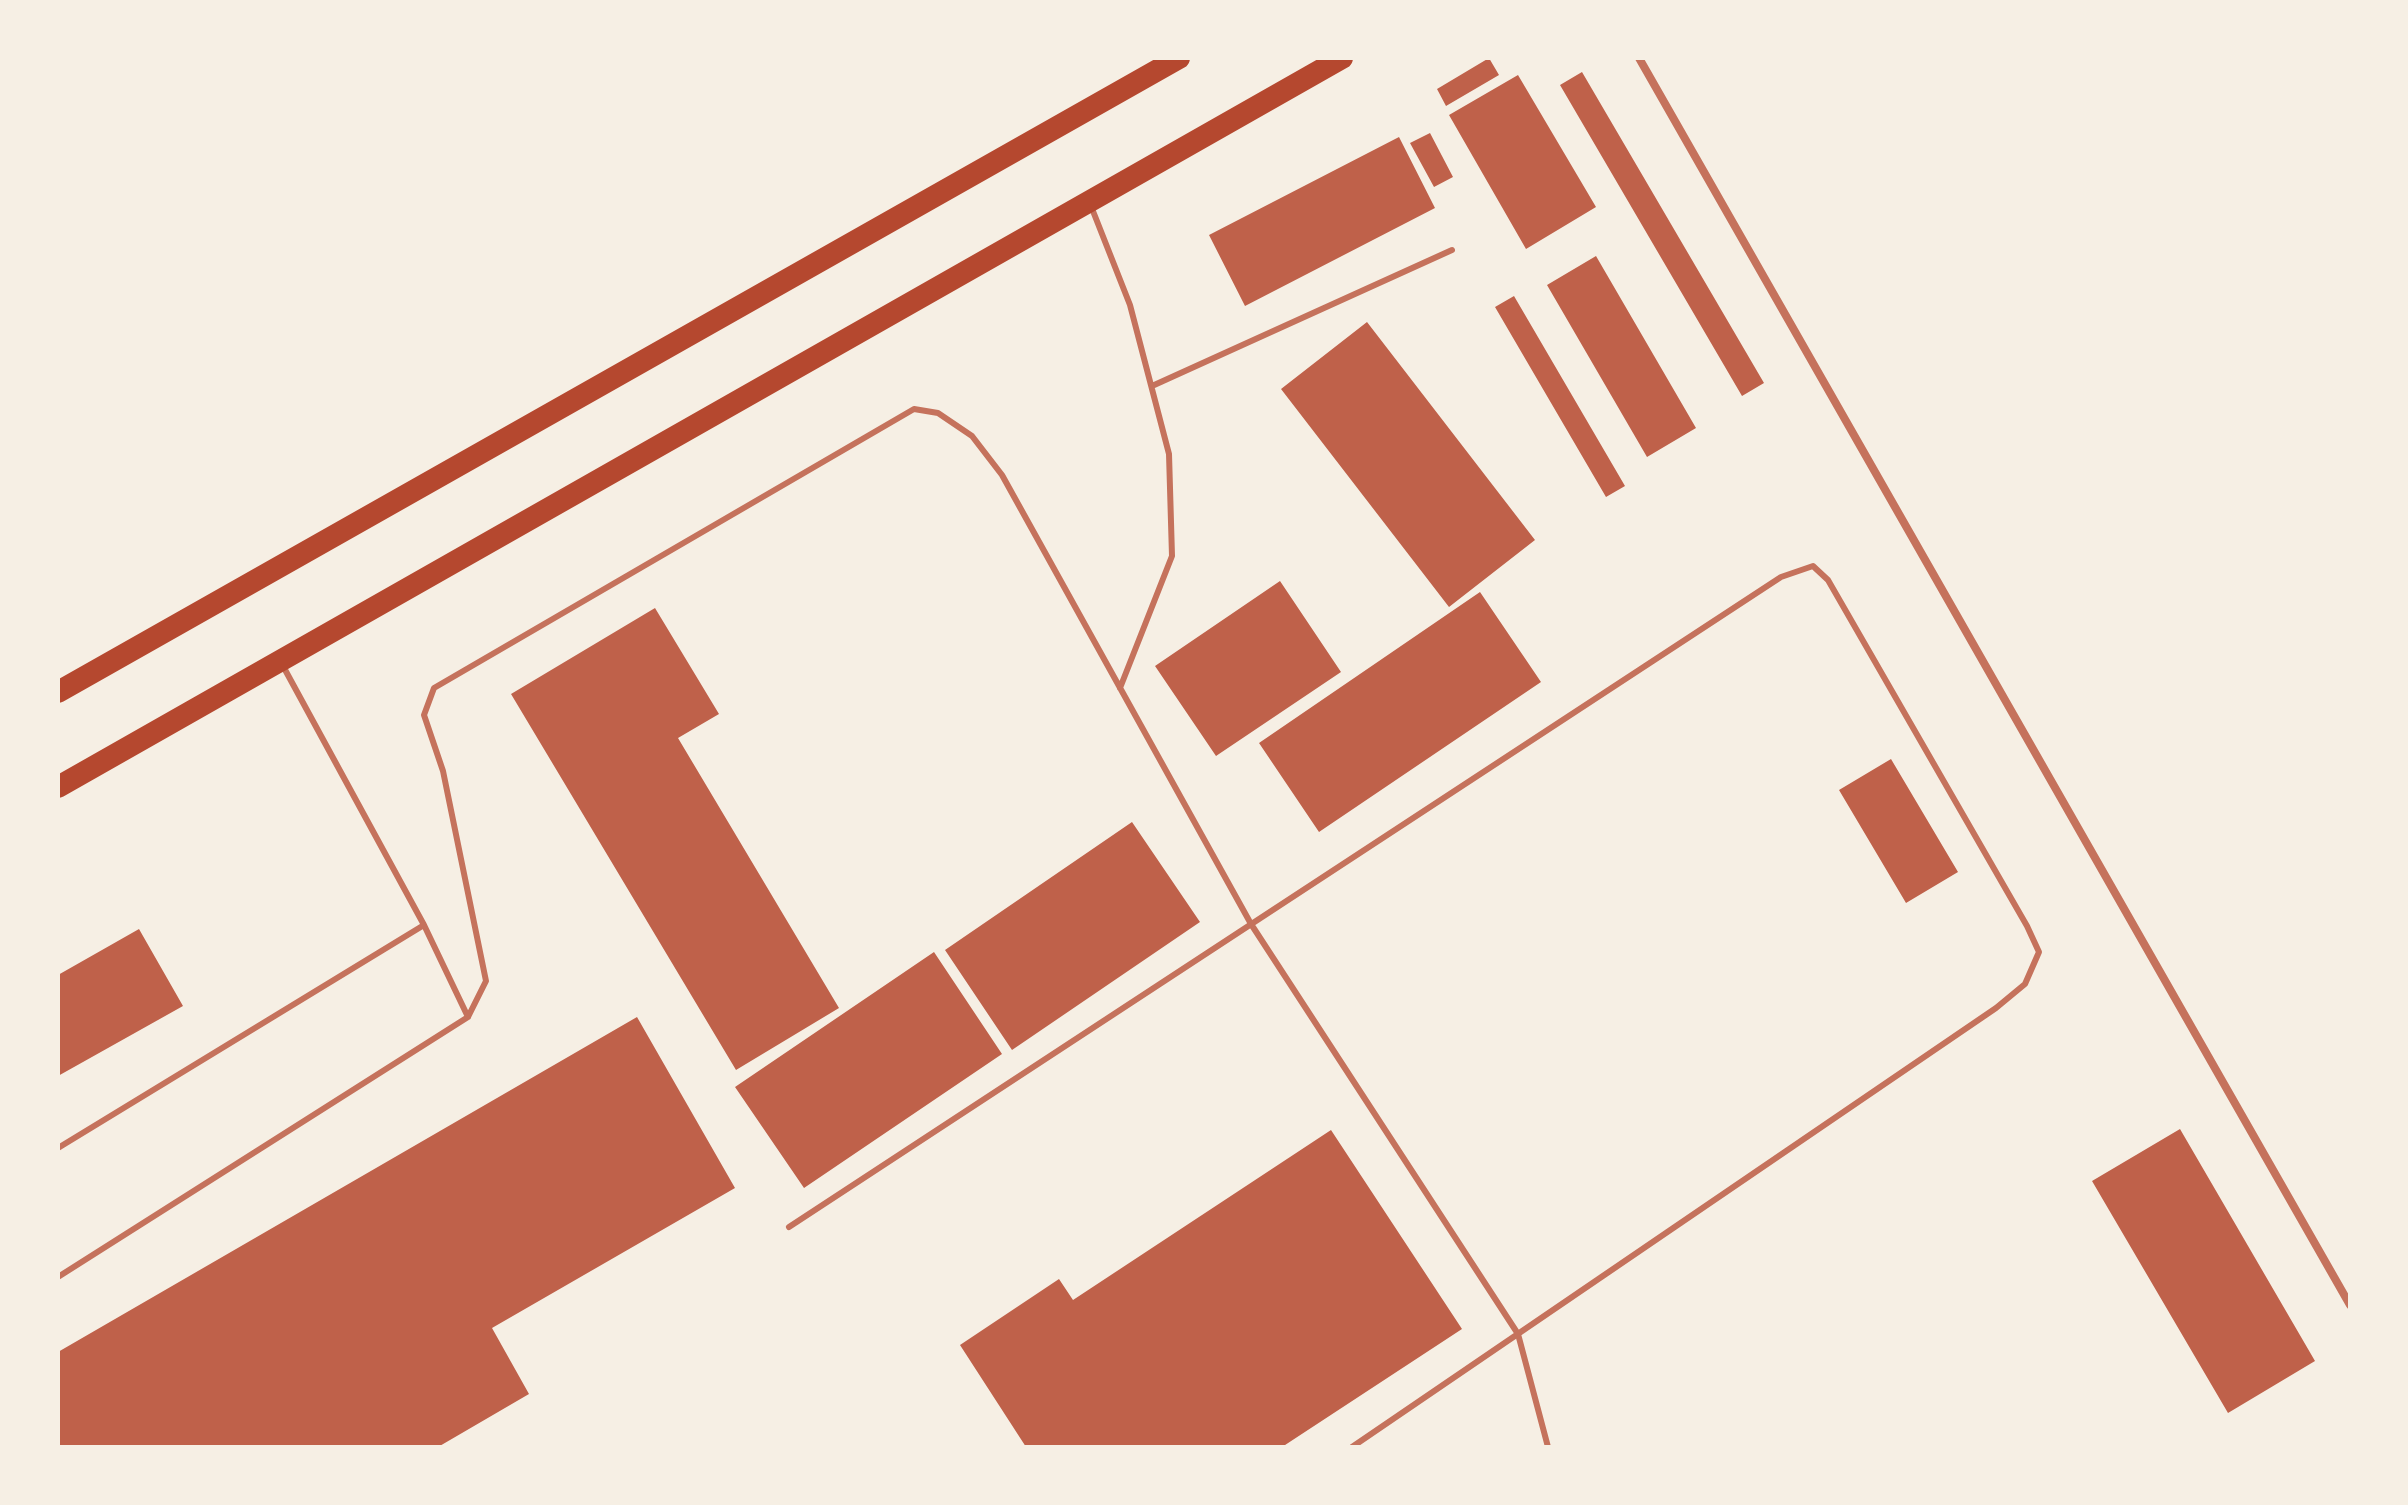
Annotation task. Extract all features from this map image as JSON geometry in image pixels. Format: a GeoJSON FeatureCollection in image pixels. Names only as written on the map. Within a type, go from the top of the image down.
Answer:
{"type":"FeatureCollection","features":[{"type":"Feature","properties":{"kind":"highway"},"geometry":{"type":"LineString","coordinates":[[58,692],[1179,58]]}},
{"type":"Feature","properties":{"kind":"highway"},"geometry":{"type":"LineString","coordinates":[[58,787],[1342,58]]}},
{"type":"Feature","properties":{"kind":"street"},"geometry":{"type":"LineString","coordinates":[[1639,58],[2350,1305]]}},
{"type":"Feature","properties":{"kind":"lane"},"geometry":{"type":"LineString","coordinates":[[1089,201],[1130,305],[1169,454],[1172,556],[1120,688]]}},
{"type":"Feature","properties":{"kind":"lane"},"geometry":{"type":"LineString","coordinates":[[1152,386],[1452,250]]}},
{"type":"Feature","properties":{"kind":"lane"},"geometry":{"type":"LineString","coordinates":[[58,1277],[468,1017],[486,981],[443,771],[424,715],[434,688],[914,409],[938,413],[972,436],[1002,475],[1251,924],[1518,1334],[1548,1447]]}},
{"type":"Feature","properties":{"kind":"lane"},"geometry":{"type":"LineString","coordinates":[[789,1227],[1781,577],[1813,566],[1828,580],[2039,952],[2025,984],[1996,1008],[1352,1447]]}},
{"type":"Feature","properties":{"kind":"lane"},"geometry":{"type":"LineString","coordinates":[[279,660],[424,925],[468,1017]]}},
{"type":"Feature","properties":{"kind":"lane"},"geometry":{"type":"LineString","coordinates":[[58,1148],[424,925]]}},
{"type":"Feature","properties":{"kind":"building"},"geometry":{"type":"Polygon","coordinates":[[[1489,58],[1499,75],[1446,106],[1437,89],[1489,58]]]}},
{"type":"Feature","properties":{"kind":"building"},"geometry":{"type":"Polygon","coordinates":[[[1582,72],[1764,383],[1742,396],[1560,85],[1582,72]]]}},
{"type":"Feature","properties":{"kind":"building"},"geometry":{"type":"Polygon","coordinates":[[[1518,75],[1596,207],[1526,249],[1449,115],[1518,75]]]}},
{"type":"Feature","properties":{"kind":"building"},"geometry":{"type":"Polygon","coordinates":[[[1430,133],[1453,177],[1434,187],[1410,143],[1430,133]]]}},
{"type":"Feature","properties":{"kind":"building"},"geometry":{"type":"Polygon","coordinates":[[[1399,137],[1435,208],[1245,306],[1209,235],[1399,137]]]}},
{"type":"Feature","properties":{"kind":"building"},"geometry":{"type":"Polygon","coordinates":[[[1596,256],[1696,428],[1647,457],[1547,285],[1596,256]]]}},
{"type":"Feature","properties":{"kind":"building"},"geometry":{"type":"Polygon","coordinates":[[[1514,296],[1625,486],[1606,497],[1495,307],[1514,296]]]}},
{"type":"Feature","properties":{"kind":"building"},"geometry":{"type":"Polygon","coordinates":[[[1367,322],[1535,540],[1449,607],[1281,389],[1367,322]]]}},
{"type":"Feature","properties":{"kind":"building"},"geometry":{"type":"Polygon","coordinates":[[[1280,581],[1341,672],[1216,756],[1155,666],[1280,581]]]}},
{"type":"Feature","properties":{"kind":"building"},"geometry":{"type":"Polygon","coordinates":[[[1480,592],[1541,682],[1319,832],[1259,743],[1480,592]]]}},
{"type":"Feature","properties":{"kind":"building"},"geometry":{"type":"Polygon","coordinates":[[[655,608],[719,714],[678,738],[839,1008],[736,1070],[511,694],[655,608]]]}},
{"type":"Feature","properties":{"kind":"building"},"geometry":{"type":"Polygon","coordinates":[[[1891,759],[1958,872],[1906,903],[1839,790],[1891,759]]]}},
{"type":"Feature","properties":{"kind":"building"},"geometry":{"type":"Polygon","coordinates":[[[1132,822],[1200,922],[1012,1050],[945,950],[1132,822]]]}},
{"type":"Feature","properties":{"kind":"building"},"geometry":{"type":"Polygon","coordinates":[[[139,929],[183,1006],[58,1076],[58,975],[139,929]]]}},
{"type":"Feature","properties":{"kind":"building"},"geometry":{"type":"Polygon","coordinates":[[[934,952],[1002,1054],[804,1188],[735,1087],[934,952]]]}},
{"type":"Feature","properties":{"kind":"building"},"geometry":{"type":"Polygon","coordinates":[[[637,1017],[735,1188],[492,1328],[529,1394],[438,1447],[58,1447],[58,1352],[637,1017]]]}},
{"type":"Feature","properties":{"kind":"building"},"geometry":{"type":"Polygon","coordinates":[[[2180,1129],[2315,1361],[2228,1413],[2092,1181],[2180,1129]]]}},
{"type":"Feature","properties":{"kind":"building"},"geometry":{"type":"Polygon","coordinates":[[[1331,1130],[1462,1329],[1282,1447],[1026,1447],[960,1345],[1059,1279],[1073,1300],[1331,1130]]]}}]}
